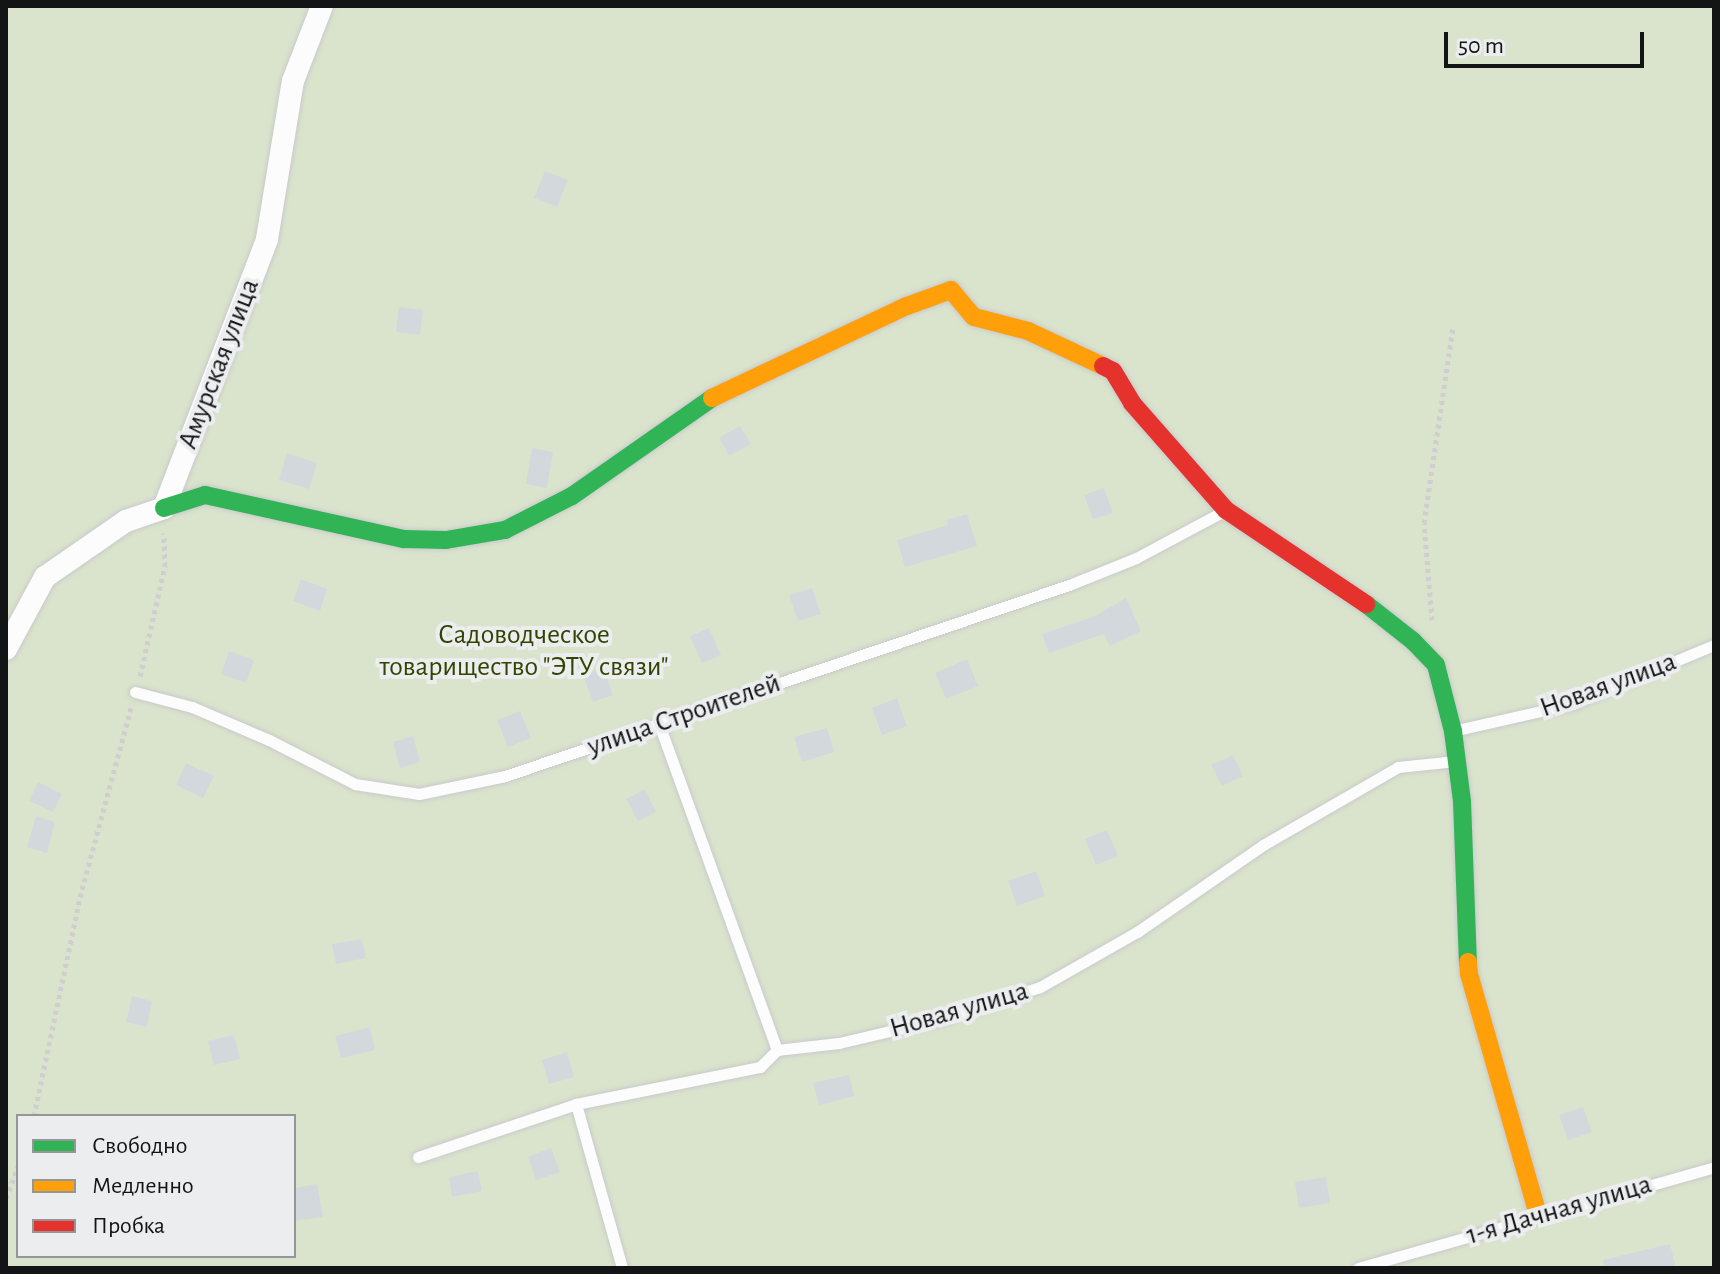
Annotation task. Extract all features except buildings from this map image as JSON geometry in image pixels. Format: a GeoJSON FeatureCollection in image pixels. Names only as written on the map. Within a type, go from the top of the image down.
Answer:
{"type":"FeatureCollection","features":[{"type":"Feature","properties":{"kind":"street","name":"Амурская улица"},"geometry":{"type":"LineString","coordinates":[[164,508],[267,239],[293,81],[322,6]]}},
{"type":"Feature","properties":{"kind":"street"},"geometry":{"type":"LineString","coordinates":[[6,649],[45,577],[126,521],[205,495],[404,539],[446,540],[505,530],[572,496],[715,396],[907,306],[951,290],[974,317],[1028,331],[1113,371],[1132,403],[1226,510],[1348,590],[1413,641],[1436,665],[1453,731],[1462,801],[1469,974],[1538,1215]]}},
{"type":"Feature","properties":{"kind":"lane","name":"улица Строителей"},"geometry":{"type":"LineString","coordinates":[[135,692],[192,707],[269,740],[355,784],[419,794],[505,776],[1069,585],[1136,558],[1226,510]]}},
{"type":"Feature","properties":{"kind":"lane","name":"Новая улица"},"geometry":{"type":"LineString","coordinates":[[1453,731],[1572,704],[1714,645]]}},
{"type":"Feature","properties":{"kind":"lane"},"geometry":{"type":"LineString","coordinates":[[659,724],[777,1050]]}},
{"type":"Feature","properties":{"kind":"lane","name":"Новая улица"},"geometry":{"type":"LineString","coordinates":[[418,1157],[576,1104],[760,1067],[777,1050],[839,1043],[945,1018],[1040,987],[1137,932],[1263,845],[1398,767],[1457,761]]}},
{"type":"Feature","properties":{"kind":"lane"},"geometry":{"type":"LineString","coordinates":[[576,1104],[622,1268]]}},
{"type":"Feature","properties":{"kind":"lane","name":"1-я Дачная улица"},"geometry":{"type":"LineString","coordinates":[[1358,1268],[1714,1167]]}},
{"type":"Feature","properties":{"kind":"path"},"geometry":{"type":"LineString","coordinates":[[1436,665],[1424,523],[1453,326]]}},
{"type":"Feature","properties":{"kind":"path"},"geometry":{"type":"LineString","coordinates":[[34,1114],[80,897],[165,566],[164,508]]}},
{"type":"Feature","properties":{"kind":"path"},"geometry":{"type":"LineString","coordinates":[[6,1198],[16,1171]]}},
{"type":"Feature","properties":{"kind":"green space","name":"Садоводческое товарищество \"ЭТУ связи\""},"geometry":{"type":"Polygon","coordinates":[[[6,6],[1714,6],[1714,1268],[6,1268],[6,6]]]}},
{"type":"Feature","properties":{"kind":"traffic: fast"},"geometry":{"type":"LineString","coordinates":[[164,508],[205,495],[404,539],[446,540],[505,530],[572,496],[712,398]]}},
{"type":"Feature","properties":{"kind":"traffic: fast"},"geometry":{"type":"LineString","coordinates":[[1366,604],[1413,641],[1436,665],[1453,731],[1462,801],[1468,962]]}},
{"type":"Feature","properties":{"kind":"traffic: slow"},"geometry":{"type":"LineString","coordinates":[[712,398],[907,306],[951,290],[974,317],[1028,331],[1103,366]]}},
{"type":"Feature","properties":{"kind":"traffic: slow"},"geometry":{"type":"LineString","coordinates":[[1468,962],[1538,1215]]}},
{"type":"Feature","properties":{"kind":"traffic: jam"},"geometry":{"type":"LineString","coordinates":[[1103,366],[1113,371],[1132,403],[1226,510],[1366,604]]}}]}
